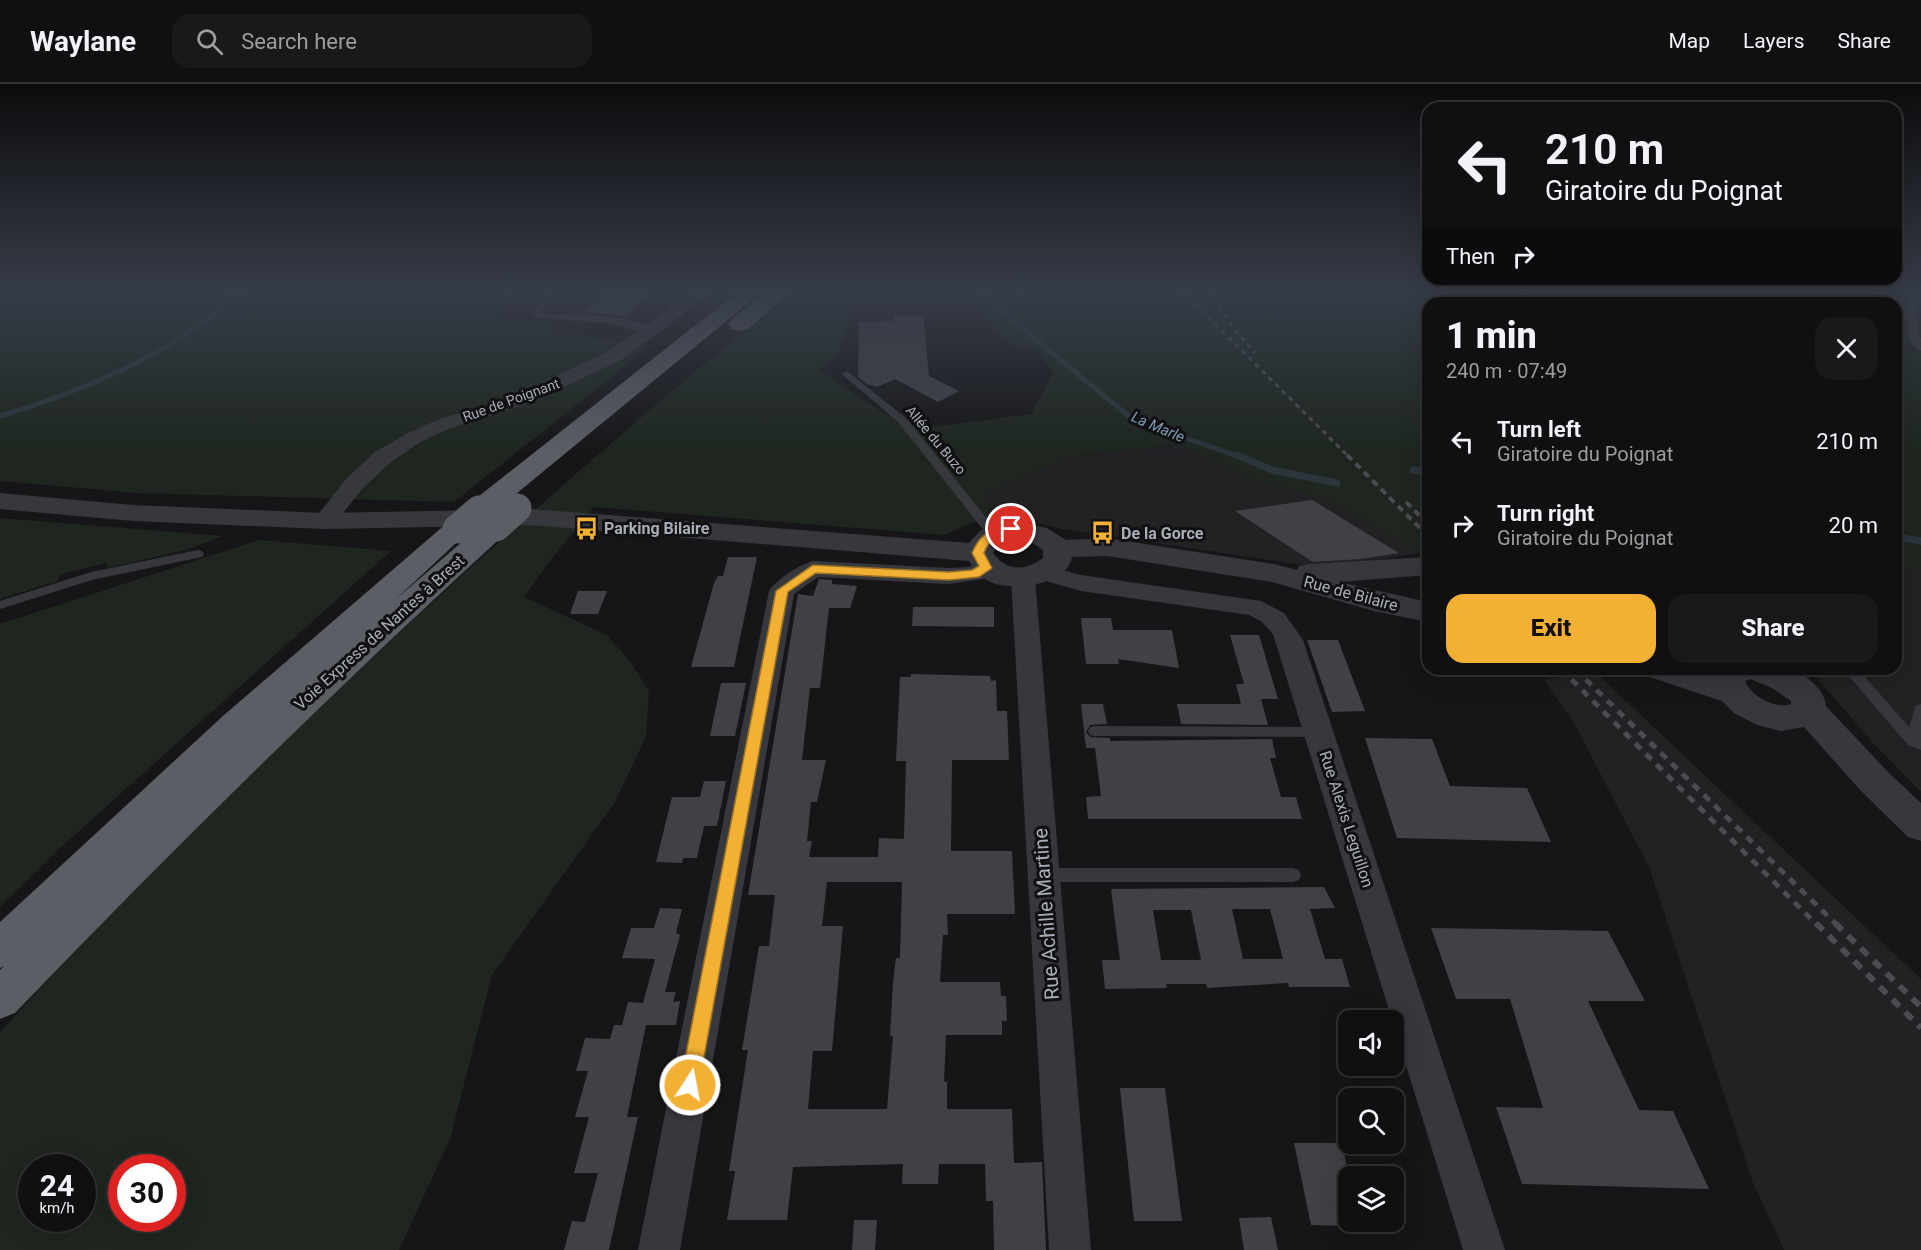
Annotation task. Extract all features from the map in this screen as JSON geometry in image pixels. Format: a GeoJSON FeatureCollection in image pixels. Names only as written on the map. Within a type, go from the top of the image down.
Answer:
{"type":"FeatureCollection","features":[{"type":"Feature","properties":{"kind":"highway","name":"Voie Express de Nantes à Brest"},"geometry":{"type":"LineString","coordinates":[[0,949],[236,724],[487,519],[691,344]]}},
{"type":"Feature","properties":{"kind":"highway","name":"Voie Express de Nantes à Brest"},"geometry":{"type":"LineString","coordinates":[[0,999],[186,813],[345,661],[487,519],[621,419],[714,344]]}},
{"type":"Feature","properties":{"kind":"street","name":"Rue de Poignant"},"geometry":{"type":"LineString","coordinates":[[324,521],[354,484],[383,456],[415,437],[444,424],[520,400],[568,379],[632,344]]}},
{"type":"Feature","properties":{"kind":"street"},"geometry":{"type":"LineString","coordinates":[[0,501],[133,513],[324,521],[531,517],[986,552]]}},
{"type":"Feature","properties":{"kind":"street"},"geometry":{"type":"LineString","coordinates":[[659,1250],[782,591],[813,569],[949,576],[974,574],[986,552],[1011,529],[1034,531],[1049,539],[1042,567]]}},
{"type":"Feature","properties":{"kind":"street","name":"Rue de Bilaire"},"geometry":{"type":"LineString","coordinates":[[986,552],[1005,577],[1107,547],[1274,573],[1374,601],[1422,611]]}},
{"type":"Feature","properties":{"kind":"street","name":"Rue de Bilaire"},"geometry":{"type":"LineString","coordinates":[[1274,573],[1347,572],[1422,566]]}},
{"type":"Feature","properties":{"kind":"street","name":"Rue Alexis Leguillon"},"geometry":{"type":"LineString","coordinates":[[1042,567],[1081,583],[1252,607],[1268,612],[1281,623],[1290,640],[1484,1250]]}},
{"type":"Feature","properties":{"kind":"street","name":"Rue Achille Martine"},"geometry":{"type":"LineString","coordinates":[[1042,567],[1044,875],[1070,1250]]}},
{"type":"Feature","properties":{"kind":"street"},"geometry":{"type":"LineString","coordinates":[[1749,675],[1745,704],[1764,714],[1799,713],[1921,826]]}},
{"type":"Feature","properties":{"kind":"street"},"geometry":{"type":"LineString","coordinates":[[1752,675],[1798,688],[1808,702],[1799,713]]}},
{"type":"Feature","properties":{"kind":"lane","name":"Allée du Buzo"},"geometry":{"type":"LineString","coordinates":[[848,374],[902,420],[986,552]]}},
{"type":"Feature","properties":{"kind":"lane"},"geometry":{"type":"LineString","coordinates":[[0,605],[91,576],[198,554]]}},
{"type":"Feature","properties":{"kind":"lane"},"geometry":{"type":"LineString","coordinates":[[1855,675],[1917,743]]}},
{"type":"Feature","properties":{"kind":"lane"},"geometry":{"type":"LineString","coordinates":[[1917,743],[1921,709]]}},
{"type":"Feature","properties":{"kind":"lane"},"geometry":{"type":"LineString","coordinates":[[1095,731],[1319,732]]}},
{"type":"Feature","properties":{"kind":"lane"},"geometry":{"type":"LineString","coordinates":[[1044,875],[1293,875]]}},
{"type":"Feature","properties":{"kind":"shaded area"},"geometry":{"type":"Polygon","coordinates":[[[0,344],[652,345],[454,502],[137,493],[0,481],[0,344]]]}},
{"type":"Feature","properties":{"kind":"shaded area"},"geometry":{"type":"Polygon","coordinates":[[[728,344],[841,344],[837,357],[819,370],[885,414],[932,427],[1031,414],[1054,373],[1037,351],[1014,347],[1012,344],[1422,344],[1422,553],[1326,499],[1245,477],[1180,444],[1070,457],[982,494],[994,514],[944,535],[594,507],[524,597],[607,635],[630,661],[649,691],[646,737],[615,802],[492,975],[450,1139],[399,1250],[0,1250],[0,1032],[188,836],[384,647],[484,555],[728,344]]]}},
{"type":"Feature","properties":{"kind":"shaded area"},"geometry":{"type":"Polygon","coordinates":[[[1902,344],[1921,344],[1921,792],[1873,743],[1814,675],[1902,675],[1902,344]]]}},
{"type":"Feature","properties":{"kind":"shaded area"},"geometry":{"type":"Polygon","coordinates":[[[1902,344],[1921,344],[1921,570],[1902,569],[1902,344]]]}},
{"type":"Feature","properties":{"kind":"shaded area"},"geometry":{"type":"Polygon","coordinates":[[[1180,444],[1245,477],[1326,499],[1421,553],[1321,568],[1063,529],[994,514],[981,494],[1070,457],[1180,444]]]}},
{"type":"Feature","properties":{"kind":"shaded area"},"geometry":{"type":"Polygon","coordinates":[[[0,518],[223,536],[186,550],[107,568],[107,563],[61,574],[57,581],[0,599],[0,518]]]}},
{"type":"Feature","properties":{"kind":"shaded area"},"geometry":{"type":"Polygon","coordinates":[[[259,540],[391,551],[59,849],[0,907],[0,624],[259,540]]]}},
{"type":"Feature","properties":{"kind":"shaded area"},"geometry":{"type":"Polygon","coordinates":[[[1568,675],[1598,675],[1921,979],[1921,1250],[1784,1250],[1753,1183],[1649,867],[1574,723],[1544,680],[1568,675]]]}},
{"type":"Feature","properties":{"kind":"building"},"geometry":{"type":"Polygon","coordinates":[[[859,344],[926,344],[929,376],[959,391],[938,402],[895,379],[877,387],[867,384],[858,377],[859,344]]]}},
{"type":"Feature","properties":{"kind":"building"},"geometry":{"type":"Polygon","coordinates":[[[1312,500],[1399,553],[1361,559],[1313,562],[1235,511],[1312,500]]]}},
{"type":"Feature","properties":{"kind":"building"},"geometry":{"type":"Polygon","coordinates":[[[728,557],[757,557],[734,667],[691,667],[714,583],[718,576],[723,576],[728,557]]]}},
{"type":"Feature","properties":{"kind":"building"},"geometry":{"type":"Polygon","coordinates":[[[819,579],[832,580],[832,584],[857,586],[850,608],[829,608],[820,688],[810,688],[802,760],[826,760],[817,802],[811,802],[807,841],[812,841],[809,857],[878,857],[879,838],[904,839],[906,761],[896,761],[900,677],[911,677],[911,674],[990,676],[991,681],[996,680],[997,711],[1007,711],[1009,760],[952,760],[951,851],[1012,851],[1015,914],[947,914],[948,935],[943,935],[940,982],[1000,982],[1001,996],[1006,996],[1007,1021],[1002,1021],[1002,1035],[946,1035],[944,1081],[947,1082],[947,1109],[1012,1109],[1014,1163],[1042,1162],[1046,1250],[994,1250],[993,1201],[986,1201],[985,1164],[939,1164],[938,1184],[902,1184],[903,1164],[793,1167],[787,1220],[727,1220],[735,1171],[729,1171],[748,1050],[742,1050],[759,946],[769,946],[775,895],[748,895],[798,594],[813,596],[819,579]],[[827,882],[822,926],[843,926],[832,1051],[813,1051],[808,1109],[887,1109],[893,1036],[890,1036],[893,982],[896,958],[900,958],[902,882],[827,882]]]}},
{"type":"Feature","properties":{"kind":"building"},"geometry":{"type":"Polygon","coordinates":[[[578,591],[607,591],[598,614],[570,614],[578,591]]]}},
{"type":"Feature","properties":{"kind":"building"},"geometry":{"type":"Polygon","coordinates":[[[913,607],[994,607],[994,627],[912,626],[913,607]]]}},
{"type":"Feature","properties":{"kind":"building"},"geometry":{"type":"Polygon","coordinates":[[[1081,618],[1111,618],[1113,630],[1172,630],[1179,668],[1118,659],[1119,664],[1086,664],[1081,618]]]}},
{"type":"Feature","properties":{"kind":"building"},"geometry":{"type":"Polygon","coordinates":[[[1230,635],[1259,635],[1278,699],[1261,699],[1268,725],[1181,724],[1177,704],[1241,704],[1236,684],[1244,684],[1230,635]]]}},
{"type":"Feature","properties":{"kind":"building"},"geometry":{"type":"Polygon","coordinates":[[[1307,640],[1338,640],[1365,711],[1332,712],[1307,640]]]}},
{"type":"Feature","properties":{"kind":"building"},"geometry":{"type":"Polygon","coordinates":[[[721,683],[746,683],[735,736],[710,736],[721,683]]]}},
{"type":"Feature","properties":{"kind":"building"},"geometry":{"type":"Polygon","coordinates":[[[1081,704],[1103,704],[1107,724],[1090,725],[1086,732],[1090,737],[1110,738],[1110,741],[1272,739],[1276,758],[1270,758],[1281,797],[1296,797],[1302,819],[1088,819],[1086,797],[1101,796],[1095,748],[1086,748],[1081,704]]]}},
{"type":"Feature","properties":{"kind":"building"},"geometry":{"type":"Polygon","coordinates":[[[1365,738],[1432,739],[1450,786],[1527,788],[1551,842],[1397,838],[1365,738]]]}},
{"type":"Feature","properties":{"kind":"building"},"geometry":{"type":"Polygon","coordinates":[[[704,781],[726,781],[717,826],[704,826],[697,858],[683,858],[682,863],[656,862],[672,797],[700,797],[704,781]]]}},
{"type":"Feature","properties":{"kind":"building"},"geometry":{"type":"Polygon","coordinates":[[[1324,887],[1335,908],[1310,909],[1325,959],[1342,959],[1350,987],[1289,987],[1288,983],[1207,988],[1206,984],[1166,984],[1167,988],[1105,989],[1102,960],[1120,960],[1111,889],[1324,887]],[[1232,909],[1243,959],[1283,959],[1270,909],[1232,909]],[[1153,910],[1161,960],[1201,960],[1191,910],[1153,910]]]}},
{"type":"Feature","properties":{"kind":"building"},"geometry":{"type":"Polygon","coordinates":[[[660,908],[682,909],[676,933],[680,935],[665,992],[676,992],[673,1002],[680,1001],[676,1025],[646,1025],[627,1117],[638,1117],[609,1250],[564,1250],[572,1221],[585,1222],[598,1173],[574,1173],[589,1117],[575,1117],[588,1071],[576,1071],[585,1038],[610,1039],[614,1025],[622,1025],[628,1002],[643,1003],[655,959],[622,958],[631,928],[654,928],[660,908]]]}},
{"type":"Feature","properties":{"kind":"building"},"geometry":{"type":"Polygon","coordinates":[[[1431,928],[1608,931],[1645,1001],[1588,1001],[1639,1110],[1673,1111],[1709,1189],[1522,1184],[1496,1107],[1543,1108],[1510,999],[1456,999],[1431,928]]]}},
{"type":"Feature","properties":{"kind":"building"},"geometry":{"type":"Polygon","coordinates":[[[1120,1088],[1165,1088],[1182,1221],[1134,1221],[1120,1088]]]}},
{"type":"Feature","properties":{"kind":"building"},"geometry":{"type":"Polygon","coordinates":[[[1294,1143],[1338,1143],[1338,1154],[1344,1154],[1347,1166],[1338,1166],[1338,1226],[1311,1225],[1294,1143]]]}},
{"type":"Feature","properties":{"kind":"building"},"geometry":{"type":"Polygon","coordinates":[[[1271,1217],[1278,1250],[1244,1250],[1239,1218],[1271,1217]]]}},
{"type":"Feature","properties":{"kind":"building"},"geometry":{"type":"Polygon","coordinates":[[[854,1220],[877,1220],[875,1250],[852,1250],[854,1220]]]}},
{"type":"Feature","properties":{"kind":"waterway"},"geometry":{"type":"LineString","coordinates":[[0,416],[102,379],[169,344]]}},
{"type":"Feature","properties":{"kind":"waterway","name":"La Marle"},"geometry":{"type":"LineString","coordinates":[[1042,344],[1132,419],[1240,457]]}},
{"type":"Feature","properties":{"kind":"waterway","name":"La Marle"},"geometry":{"type":"LineString","coordinates":[[1237,455],[1272,470],[1337,483]]}},
{"type":"Feature","properties":{"kind":"waterway","name":"La Marle"},"geometry":{"type":"LineString","coordinates":[[1413,470],[1422,471]]}},
{"type":"Feature","properties":{"kind":"waterway","name":"La Marle"},"geometry":{"type":"LineString","coordinates":[[1902,538],[1921,541]]}},
{"type":"Feature","properties":{"kind":"railway"},"geometry":{"type":"LineString","coordinates":[[1236,344],[1349,457]]}},
{"type":"Feature","properties":{"kind":"railway"},"geometry":{"type":"LineString","coordinates":[[1248,344],[1255,353]]}},
{"type":"Feature","properties":{"kind":"railway"},"geometry":{"type":"LineString","coordinates":[[1349,457],[1422,530]]}},
{"type":"Feature","properties":{"kind":"railway"},"geometry":{"type":"LineString","coordinates":[[1406,502],[1422,518]]}},
{"type":"Feature","properties":{"kind":"railway"},"geometry":{"type":"LineString","coordinates":[[1567,675],[1817,925]]}},
{"type":"Feature","properties":{"kind":"railway"},"geometry":{"type":"LineString","coordinates":[[1581,675],[1837,925]]}},
{"type":"Feature","properties":{"kind":"railway"},"geometry":{"type":"LineString","coordinates":[[1816,923],[1921,1028]]}},
{"type":"Feature","properties":{"kind":"railway"},"geometry":{"type":"LineString","coordinates":[[1835,923],[1921,1007]]}},
{"type":"Feature","properties":{"kind":"place","name":"Parking Bilaire"},"geometry":{"type":"Point","coordinates":[586,528]}},
{"type":"Feature","properties":{"kind":"place","name":"De la Gorce"},"geometry":{"type":"Point","coordinates":[1103,533]}},
{"type":"Feature","properties":{"kind":"route"},"geometry":{"type":"LineString","coordinates":[[690,1085],[782,591],[813,569],[949,576],[974,574],[986,568],[978,553],[983,541],[993,534],[1011,529]]}}]}
